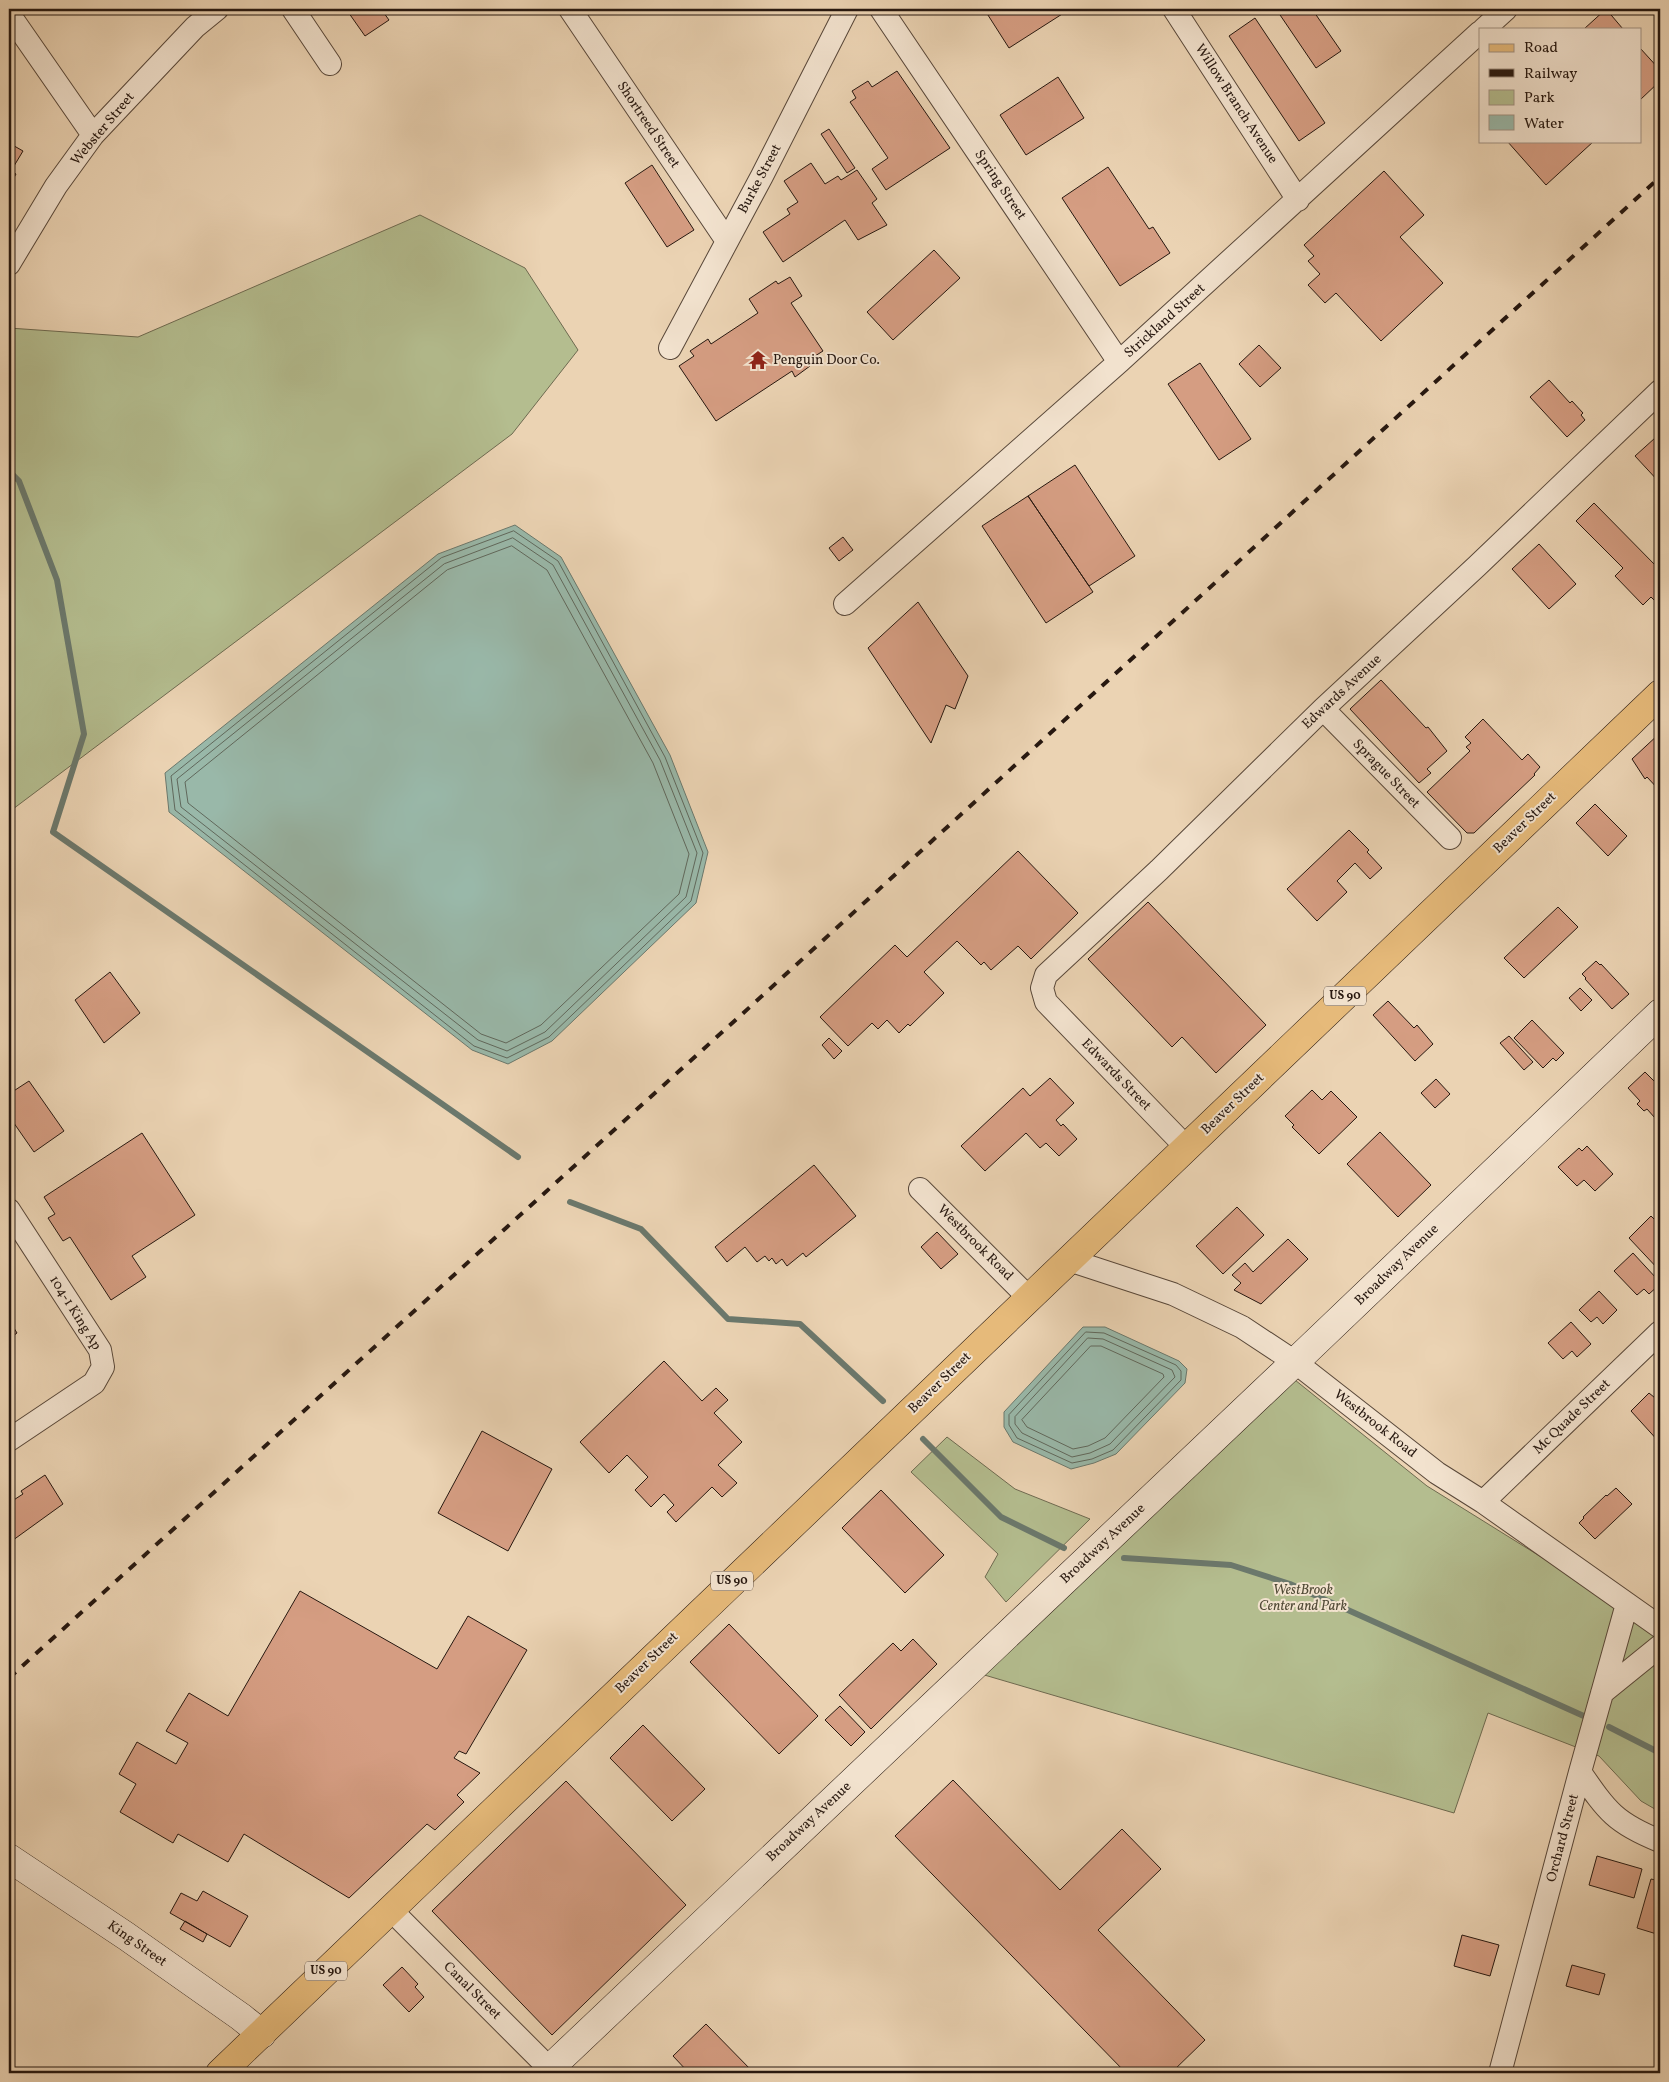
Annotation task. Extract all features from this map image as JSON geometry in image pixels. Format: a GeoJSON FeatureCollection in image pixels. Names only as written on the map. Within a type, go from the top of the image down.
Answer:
{"type":"FeatureCollection","features":[{"type":"Feature","properties":{"kind":"main road","name":"Beaver Street"},"geometry":{"type":"LineString","coordinates":[[220,2073],[1660,694]]}},
{"type":"Feature","properties":{"kind":"street","name":"Webster Street"},"geometry":{"type":"LineString","coordinates":[[9,264],[56,186],[94,136],[195,27],[217,9]]}},
{"type":"Feature","properties":{"kind":"street"},"geometry":{"type":"LineString","coordinates":[[293,9],[330,64]]}},
{"type":"Feature","properties":{"kind":"street","name":"Shortreed Street"},"geometry":{"type":"LineString","coordinates":[[570,9],[727,241]]}},
{"type":"Feature","properties":{"kind":"street","name":"Spring Street"},"geometry":{"type":"LineString","coordinates":[[881,9],[1119,362]]}},
{"type":"Feature","properties":{"kind":"street","name":"Willow Branch Avenue"},"geometry":{"type":"LineString","coordinates":[[1174,9],[1298,200]]}},
{"type":"Feature","properties":{"kind":"street"},"geometry":{"type":"LineString","coordinates":[[1485,28],[1506,9]]}},
{"type":"Feature","properties":{"kind":"street","name":"Burke Street"},"geometry":{"type":"LineString","coordinates":[[670,348],[727,241],[841,12]]}},
{"type":"Feature","properties":{"kind":"street"},"geometry":{"type":"LineString","coordinates":[[9,14],[94,136]]}},
{"type":"Feature","properties":{"kind":"street","name":"Strickland Street"},"geometry":{"type":"LineString","coordinates":[[844,604],[1119,362],[1479,33]]}},
{"type":"Feature","properties":{"kind":"street","name":"Edwards Avenue"},"geometry":{"type":"LineString","coordinates":[[1046,1002],[1042,988],[1046,975],[1159,870],[1323,709],[1477,566],[1660,391]]}},
{"type":"Feature","properties":{"kind":"street","name":"Sprague Street"},"geometry":{"type":"LineString","coordinates":[[1323,709],[1450,838]]}},
{"type":"Feature","properties":{"kind":"street","name":"Edwards Street"},"geometry":{"type":"LineString","coordinates":[[1046,1002],[1187,1148]]}},
{"type":"Feature","properties":{"kind":"street","name":"Broadway Avenue"},"geometry":{"type":"LineString","coordinates":[[549,2072],[1660,1013]]}},
{"type":"Feature","properties":{"kind":"street","name":"Westbrook Road"},"geometry":{"type":"LineString","coordinates":[[920,1189],[1029,1298]]}},
{"type":"Feature","properties":{"kind":"street","name":"104-1 King Ap"},"geometry":{"type":"LineString","coordinates":[[9,1210],[100,1350],[103,1366],[94,1383],[9,1440]]}},
{"type":"Feature","properties":{"kind":"street","name":"Westbrook Road"},"geometry":{"type":"LineString","coordinates":[[1069,1260],[1173,1294],[1242,1327],[1295,1362],[1437,1473],[1483,1502],[1660,1627]]}},
{"type":"Feature","properties":{"kind":"street","name":"Mc Quade Street"},"geometry":{"type":"LineString","coordinates":[[1483,1502],[1660,1332]]}},
{"type":"Feature","properties":{"kind":"street","name":"Orchard Street"},"geometry":{"type":"LineString","coordinates":[[1500,2073],[1627,1604]]}},
{"type":"Feature","properties":{"kind":"street"},"geometry":{"type":"LineString","coordinates":[[1602,1693],[1660,1646]]}},
{"type":"Feature","properties":{"kind":"street"},"geometry":{"type":"LineString","coordinates":[[1580,1772],[1603,1805],[1622,1823],[1660,1841]]}},
{"type":"Feature","properties":{"kind":"street","name":"King Street"},"geometry":{"type":"LineString","coordinates":[[9,1858],[241,2016],[262,2034]]}},
{"type":"Feature","properties":{"kind":"street","name":"Canal Street"},"geometry":{"type":"LineString","coordinates":[[390,1909],[549,2072]]}},
{"type":"Feature","properties":{"kind":"green space"},"geometry":{"type":"Polygon","coordinates":[[[420,215],[525,268],[578,350],[512,434],[9,812],[9,328],[138,337],[420,215]]]}},
{"type":"Feature","properties":{"kind":"green space","name":"WestBrook Center and Park"},"geometry":{"type":"Polygon","coordinates":[[[1295,1380],[1427,1486],[1583,1583],[1660,1634],[1660,1812],[1641,1801],[1599,1756],[1488,1713],[1454,1813],[981,1674],[1295,1380]]]}},
{"type":"Feature","properties":{"kind":"green space"},"geometry":{"type":"Polygon","coordinates":[[[947,1437],[1015,1489],[1090,1519],[1006,1602],[985,1577],[998,1554],[911,1472],[947,1437]]]}},
{"type":"Feature","properties":{"kind":"water"},"geometry":{"type":"Polygon","coordinates":[[[515,525],[561,557],[670,755],[708,852],[696,903],[552,1041],[508,1064],[472,1050],[169,812],[165,773],[438,554],[515,525]]]}},
{"type":"Feature","properties":{"kind":"water"},"geometry":{"type":"Polygon","coordinates":[[[1083,1327],[1105,1327],[1179,1361],[1187,1369],[1185,1383],[1116,1454],[1094,1463],[1071,1469],[1013,1442],[1004,1427],[1004,1412],[1083,1327]]]}},
{"type":"Feature","properties":{"kind":"building"},"geometry":{"type":"Polygon","coordinates":[[[346,9],[381,9],[389,20],[365,36],[346,9]]]}},
{"type":"Feature","properties":{"kind":"building"},"geometry":{"type":"Polygon","coordinates":[[[989,9],[1070,9],[1009,48],[986,12],[989,9]]]}},
{"type":"Feature","properties":{"kind":"building"},"geometry":{"type":"Polygon","coordinates":[[[1276,9],[1312,9],[1341,51],[1316,68],[1276,9]]]}},
{"type":"Feature","properties":{"kind":"building"},"geometry":{"type":"Polygon","coordinates":[[[1606,9],[1622,28],[1585,28],[1606,9]]]}},
{"type":"Feature","properties":{"kind":"building"},"geometry":{"type":"Polygon","coordinates":[[[1255,18],[1325,123],[1299,141],[1229,36],[1255,18]]]}},
{"type":"Feature","properties":{"kind":"building"},"geometry":{"type":"Polygon","coordinates":[[[1642,50],[1660,70],[1660,81],[1642,98],[1642,50]]]}},
{"type":"Feature","properties":{"kind":"building"},"geometry":{"type":"Polygon","coordinates":[[[897,71],[950,148],[886,190],[872,169],[888,158],[850,102],[856,98],[852,91],[868,81],[872,87],[897,71]]]}},
{"type":"Feature","properties":{"kind":"building"},"geometry":{"type":"Polygon","coordinates":[[[1058,77],[1084,118],[1026,155],[1000,115],[1058,77]]]}},
{"type":"Feature","properties":{"kind":"building"},"geometry":{"type":"Polygon","coordinates":[[[829,129],[855,168],[847,173],[821,134],[829,129]]]}},
{"type":"Feature","properties":{"kind":"building"},"geometry":{"type":"Polygon","coordinates":[[[1508,142],[1593,142],[1546,185],[1508,142]]]}},
{"type":"Feature","properties":{"kind":"building"},"geometry":{"type":"Polygon","coordinates":[[[9,143],[23,151],[11,171],[16,174],[10,185],[9,143]]]}},
{"type":"Feature","properties":{"kind":"building"},"geometry":{"type":"Polygon","coordinates":[[[811,163],[825,184],[838,176],[841,180],[857,170],[877,199],[872,203],[887,225],[858,240],[845,220],[783,262],[763,232],[790,214],[787,209],[798,202],[784,181],[811,163]]]}},
{"type":"Feature","properties":{"kind":"building"},"geometry":{"type":"Polygon","coordinates":[[[652,165],[694,230],[667,247],[625,183],[652,165]]]}},
{"type":"Feature","properties":{"kind":"building"},"geometry":{"type":"Polygon","coordinates":[[[1108,167],[1149,229],[1153,227],[1170,253],[1120,286],[1062,198],[1108,167]]]}},
{"type":"Feature","properties":{"kind":"building"},"geometry":{"type":"Polygon","coordinates":[[[1384,171],[1424,215],[1400,237],[1443,283],[1381,341],[1336,293],[1325,303],[1308,285],[1320,274],[1308,261],[1314,256],[1304,245],[1384,171]]]}},
{"type":"Feature","properties":{"kind":"building"},"geometry":{"type":"Polygon","coordinates":[[[934,250],[960,278],[893,340],[867,312],[934,250]]]}},
{"type":"Feature","properties":{"kind":"building"},"geometry":{"type":"Polygon","coordinates":[[[790,277],[802,296],[791,303],[823,351],[807,361],[810,366],[795,377],[792,371],[716,421],[679,366],[694,356],[690,351],[708,339],[711,344],[758,313],[749,299],[776,281],[778,284],[790,277]]]}},
{"type":"Feature","properties":{"kind":"building"},"geometry":{"type":"Polygon","coordinates":[[[1259,345],[1281,368],[1260,387],[1239,364],[1259,345]]]}},
{"type":"Feature","properties":{"kind":"building"},"geometry":{"type":"Polygon","coordinates":[[[1200,363],[1251,439],[1219,460],[1168,384],[1200,363]]]}},
{"type":"Feature","properties":{"kind":"building"},"geometry":{"type":"Polygon","coordinates":[[[1549,380],[1570,403],[1572,401],[1583,413],[1581,415],[1585,420],[1567,437],[1530,397],[1549,380]]]}},
{"type":"Feature","properties":{"kind":"building"},"geometry":{"type":"Polygon","coordinates":[[[1655,438],[1660,444],[1660,483],[1635,456],[1655,438]]]}},
{"type":"Feature","properties":{"kind":"building"},"geometry":{"type":"Polygon","coordinates":[[[1075,465],[1135,556],[1089,586],[1028,496],[1075,465]]]}},
{"type":"Feature","properties":{"kind":"building"},"geometry":{"type":"Polygon","coordinates":[[[1028,496],[1093,592],[1046,623],[982,526],[1028,496]]]}},
{"type":"Feature","properties":{"kind":"building"},"geometry":{"type":"Polygon","coordinates":[[[1594,503],[1657,567],[1660,564],[1660,606],[1651,597],[1643,605],[1615,576],[1623,568],[1576,521],[1594,503]]]}},
{"type":"Feature","properties":{"kind":"building"},"geometry":{"type":"Polygon","coordinates":[[[843,537],[853,550],[839,561],[829,548],[843,537]]]}},
{"type":"Feature","properties":{"kind":"building"},"geometry":{"type":"Polygon","coordinates":[[[1539,544],[1576,584],[1549,609],[1512,569],[1539,544]]]}},
{"type":"Feature","properties":{"kind":"building"},"geometry":{"type":"Polygon","coordinates":[[[918,602],[968,676],[955,709],[946,705],[931,743],[868,648],[918,602]]]}},
{"type":"Feature","properties":{"kind":"building"},"geometry":{"type":"Polygon","coordinates":[[[1381,680],[1426,728],[1428,727],[1447,751],[1427,769],[1431,773],[1419,783],[1350,709],[1381,680]]]}},
{"type":"Feature","properties":{"kind":"building"},"geometry":{"type":"Polygon","coordinates":[[[1483,719],[1522,760],[1528,754],[1540,767],[1535,775],[1474,833],[1467,833],[1427,792],[1470,751],[1466,747],[1471,743],[1465,737],[1483,719]]]}},
{"type":"Feature","properties":{"kind":"building"},"geometry":{"type":"Polygon","coordinates":[[[1660,733],[1660,791],[1647,777],[1645,779],[1632,759],[1660,733]]]}},
{"type":"Feature","properties":{"kind":"building"},"geometry":{"type":"Polygon","coordinates":[[[1595,804],[1627,836],[1608,856],[1576,823],[1595,804]]]}},
{"type":"Feature","properties":{"kind":"building"},"geometry":{"type":"Polygon","coordinates":[[[1349,830],[1369,850],[1367,852],[1382,868],[1370,879],[1355,863],[1337,881],[1347,892],[1317,921],[1287,889],[1349,830]]]}},
{"type":"Feature","properties":{"kind":"building"},"geometry":{"type":"Polygon","coordinates":[[[1018,851],[1078,913],[1031,959],[1018,946],[991,970],[984,962],[981,965],[957,941],[924,972],[944,993],[910,1026],[908,1024],[899,1033],[887,1020],[878,1029],[872,1023],[848,1046],[820,1017],[895,945],[907,957],[1018,851]]]}},
{"type":"Feature","properties":{"kind":"building"},"geometry":{"type":"Polygon","coordinates":[[[1148,902],[1266,1025],[1216,1073],[1182,1037],[1172,1047],[1088,959],[1148,902]]]}},
{"type":"Feature","properties":{"kind":"building"},"geometry":{"type":"Polygon","coordinates":[[[1558,907],[1578,927],[1524,978],[1504,958],[1558,907]]]}},
{"type":"Feature","properties":{"kind":"building"},"geometry":{"type":"Polygon","coordinates":[[[1596,961],[1629,994],[1612,1009],[1582,974],[1596,961]]]}},
{"type":"Feature","properties":{"kind":"building"},"geometry":{"type":"Polygon","coordinates":[[[110,972],[140,1013],[104,1043],[75,1000],[110,972]]]}},
{"type":"Feature","properties":{"kind":"building"},"geometry":{"type":"Polygon","coordinates":[[[1580,988],[1592,1000],[1581,1011],[1569,998],[1580,988]]]}},
{"type":"Feature","properties":{"kind":"building"},"geometry":{"type":"Polygon","coordinates":[[[1388,1001],[1414,1028],[1417,1025],[1433,1044],[1415,1061],[1373,1015],[1388,1001]]]}},
{"type":"Feature","properties":{"kind":"building"},"geometry":{"type":"Polygon","coordinates":[[[1532,1020],[1564,1053],[1556,1061],[1553,1058],[1543,1068],[1514,1038],[1532,1020]]]}},
{"type":"Feature","properties":{"kind":"building"},"geometry":{"type":"Polygon","coordinates":[[[1509,1036],[1533,1062],[1524,1070],[1500,1043],[1509,1036]]]}},
{"type":"Feature","properties":{"kind":"building"},"geometry":{"type":"Polygon","coordinates":[[[829,1038],[842,1051],[834,1059],[822,1045],[829,1038]]]}},
{"type":"Feature","properties":{"kind":"building"},"geometry":{"type":"Polygon","coordinates":[[[1645,1072],[1660,1087],[1660,1112],[1655,1118],[1647,1109],[1644,1111],[1637,1104],[1640,1101],[1628,1088],[1645,1072]]]}},
{"type":"Feature","properties":{"kind":"building"},"geometry":{"type":"Polygon","coordinates":[[[1050,1078],[1074,1103],[1056,1120],[1061,1126],[1063,1124],[1077,1139],[1059,1156],[1046,1143],[1040,1148],[1026,1133],[985,1171],[961,1146],[1023,1088],[1030,1096],[1050,1078]]]}},
{"type":"Feature","properties":{"kind":"building"},"geometry":{"type":"Polygon","coordinates":[[[1436,1079],[1450,1094],[1435,1108],[1421,1093],[1436,1079]]]}},
{"type":"Feature","properties":{"kind":"building"},"geometry":{"type":"Polygon","coordinates":[[[29,1081],[64,1131],[34,1152],[9,1116],[9,1094],[29,1081]]]}},
{"type":"Feature","properties":{"kind":"building"},"geometry":{"type":"Polygon","coordinates":[[[1312,1090],[1322,1100],[1331,1091],[1357,1117],[1319,1154],[1292,1127],[1294,1125],[1285,1116],[1312,1090]]]}},
{"type":"Feature","properties":{"kind":"building"},"geometry":{"type":"Polygon","coordinates":[[[1380,1132],[1431,1185],[1398,1217],[1347,1164],[1380,1132]]]}},
{"type":"Feature","properties":{"kind":"building"},"geometry":{"type":"Polygon","coordinates":[[[142,1133],[195,1215],[132,1256],[146,1277],[111,1300],[70,1237],[63,1241],[48,1218],[55,1214],[44,1197],[142,1133]]]}},
{"type":"Feature","properties":{"kind":"building"},"geometry":{"type":"Polygon","coordinates":[[[1587,1146],[1613,1174],[1595,1191],[1584,1180],[1577,1186],[1558,1167],[1579,1148],[1582,1151],[1587,1146]]]}},
{"type":"Feature","properties":{"kind":"building"},"geometry":{"type":"Polygon","coordinates":[[[814,1165],[856,1216],[806,1257],[803,1253],[787,1266],[782,1259],[776,1264],[772,1258],[769,1261],[765,1256],[757,1262],[745,1247],[727,1262],[715,1247],[814,1165]]]}},
{"type":"Feature","properties":{"kind":"building"},"geometry":{"type":"Polygon","coordinates":[[[1237,1207],[1264,1235],[1223,1274],[1196,1246],[1237,1207]]]}},
{"type":"Feature","properties":{"kind":"building"},"geometry":{"type":"Polygon","coordinates":[[[1651,1216],[1660,1225],[1660,1271],[1629,1238],[1651,1216]]]}},
{"type":"Feature","properties":{"kind":"building"},"geometry":{"type":"Polygon","coordinates":[[[937,1232],[958,1254],[941,1269],[921,1247],[937,1232]]]}},
{"type":"Feature","properties":{"kind":"building"},"geometry":{"type":"Polygon","coordinates":[[[1288,1239],[1308,1259],[1261,1304],[1234,1290],[1241,1283],[1232,1275],[1245,1263],[1253,1272],[1288,1239]]]}},
{"type":"Feature","properties":{"kind":"building"},"geometry":{"type":"Polygon","coordinates":[[[1633,1253],[1657,1279],[1655,1281],[1659,1285],[1649,1294],[1644,1289],[1637,1295],[1614,1271],[1633,1253]]]}},
{"type":"Feature","properties":{"kind":"building"},"geometry":{"type":"Polygon","coordinates":[[[1599,1291],[1617,1310],[1603,1324],[1597,1317],[1591,1322],[1579,1310],[1599,1291]]]}},
{"type":"Feature","properties":{"kind":"building"},"geometry":{"type":"Polygon","coordinates":[[[9,1306],[14,1314],[9,1318],[9,1306]]]}},
{"type":"Feature","properties":{"kind":"building"},"geometry":{"type":"Polygon","coordinates":[[[9,1320],[17,1333],[9,1339],[9,1320]]]}},
{"type":"Feature","properties":{"kind":"building"},"geometry":{"type":"Polygon","coordinates":[[[1571,1322],[1591,1344],[1577,1357],[1572,1351],[1563,1359],[1548,1343],[1571,1322]]]}},
{"type":"Feature","properties":{"kind":"building"},"geometry":{"type":"Polygon","coordinates":[[[664,1361],[702,1401],[716,1388],[728,1400],[714,1413],[742,1442],[718,1465],[737,1483],[722,1497],[712,1487],[676,1522],[667,1512],[674,1505],[664,1494],[651,1507],[635,1490],[648,1477],[627,1455],[609,1473],[580,1442],[664,1361]]]}},
{"type":"Feature","properties":{"kind":"building"},"geometry":{"type":"Polygon","coordinates":[[[1649,1393],[1660,1402],[1660,1443],[1631,1411],[1649,1393]]]}},
{"type":"Feature","properties":{"kind":"building"},"geometry":{"type":"Polygon","coordinates":[[[482,1431],[552,1469],[508,1551],[438,1513],[482,1431]]]}},
{"type":"Feature","properties":{"kind":"building"},"geometry":{"type":"Polygon","coordinates":[[[45,1475],[63,1504],[9,1543],[9,1503],[23,1494],[21,1491],[45,1475]]]}},
{"type":"Feature","properties":{"kind":"building"},"geometry":{"type":"Polygon","coordinates":[[[1616,1488],[1632,1504],[1595,1539],[1579,1523],[1606,1495],[1616,1488]]]}},
{"type":"Feature","properties":{"kind":"building"},"geometry":{"type":"Polygon","coordinates":[[[881,1490],[944,1555],[905,1593],[842,1528],[881,1490]]]}},
{"type":"Feature","properties":{"kind":"building"},"geometry":{"type":"Polygon","coordinates":[[[300,1591],[437,1669],[468,1616],[527,1650],[466,1754],[459,1751],[454,1758],[480,1773],[457,1795],[464,1802],[435,1830],[427,1824],[349,1898],[244,1834],[228,1862],[178,1834],[173,1843],[120,1812],[136,1784],[119,1774],[137,1742],[176,1764],[188,1743],[166,1731],[189,1693],[228,1716],[300,1591]]]}},
{"type":"Feature","properties":{"kind":"building"},"geometry":{"type":"Polygon","coordinates":[[[729,1624],[818,1716],[779,1754],[690,1662],[729,1624]]]}},
{"type":"Feature","properties":{"kind":"building"},"geometry":{"type":"Polygon","coordinates":[[[913,1639],[937,1664],[871,1729],[839,1695],[893,1643],[901,1651],[913,1639]]]}},
{"type":"Feature","properties":{"kind":"building"},"geometry":{"type":"Polygon","coordinates":[[[840,1706],[865,1732],[851,1746],[825,1720],[840,1706]]]}},
{"type":"Feature","properties":{"kind":"building"},"geometry":{"type":"Polygon","coordinates":[[[643,1725],[705,1789],[672,1821],[610,1758],[643,1725]]]}},
{"type":"Feature","properties":{"kind":"building"},"geometry":{"type":"Polygon","coordinates":[[[953,1780],[1060,1890],[1122,1829],[1161,1869],[1098,1930],[1205,2040],[1171,2073],[1126,2073],[895,1836],[953,1780]]]}},
{"type":"Feature","properties":{"kind":"building"},"geometry":{"type":"Polygon","coordinates":[[[566,1781],[686,1905],[552,2035],[432,1911],[566,1781]]]}},
{"type":"Feature","properties":{"kind":"building"},"geometry":{"type":"Polygon","coordinates":[[[1597,1856],[1642,1869],[1634,1898],[1589,1885],[1597,1856]]]}},
{"type":"Feature","properties":{"kind":"building"},"geometry":{"type":"Polygon","coordinates":[[[1651,1879],[1660,1881],[1660,1935],[1637,1928],[1651,1879]]]}},
{"type":"Feature","properties":{"kind":"building"},"geometry":{"type":"Polygon","coordinates":[[[203,1891],[248,1916],[230,1947],[170,1913],[181,1893],[197,1901],[203,1891]]]}},
{"type":"Feature","properties":{"kind":"building"},"geometry":{"type":"Polygon","coordinates":[[[185,1921],[207,1934],[203,1942],[180,1929],[185,1921]]]}},
{"type":"Feature","properties":{"kind":"building"},"geometry":{"type":"Polygon","coordinates":[[[1462,1935],[1499,1945],[1490,1976],[1454,1966],[1462,1935]]]}},
{"type":"Feature","properties":{"kind":"building"},"geometry":{"type":"Polygon","coordinates":[[[1572,1965],[1605,1974],[1599,1995],[1566,1986],[1572,1965]]]}},
{"type":"Feature","properties":{"kind":"building"},"geometry":{"type":"Polygon","coordinates":[[[402,1967],[418,1984],[415,1987],[424,1997],[409,2012],[383,1985],[402,1967]]]}},
{"type":"Feature","properties":{"kind":"building"},"geometry":{"type":"Polygon","coordinates":[[[706,2024],[754,2073],[689,2073],[673,2056],[706,2024]]]}},
{"type":"Feature","properties":{"kind":"waterway"},"geometry":{"type":"LineString","coordinates":[[9,471],[19,481],[57,580],[84,734],[53,832],[518,1157]]}},
{"type":"Feature","properties":{"kind":"waterway"},"geometry":{"type":"LineString","coordinates":[[570,1202],[641,1229],[728,1319],[800,1324],[883,1401]]}},
{"type":"Feature","properties":{"kind":"waterway"},"geometry":{"type":"LineString","coordinates":[[923,1439],[1001,1517],[1064,1548]]}},
{"type":"Feature","properties":{"kind":"waterway"},"geometry":{"type":"LineString","coordinates":[[1124,1558],[1231,1565],[1290,1584],[1586,1717]]}},
{"type":"Feature","properties":{"kind":"waterway"},"geometry":{"type":"LineString","coordinates":[[1609,1727],[1660,1753]]}},
{"type":"Feature","properties":{"kind":"railway"},"geometry":{"type":"LineString","coordinates":[[9,1678],[751,1006],[1660,177]]}},
{"type":"Feature","properties":{"kind":"place","name":"Penguin Door Co."},"geometry":{"type":"Point","coordinates":[758,360]}}]}
